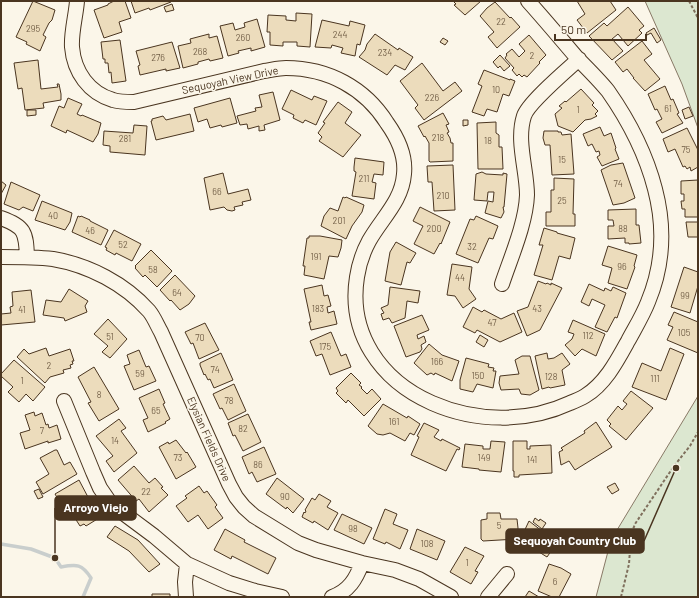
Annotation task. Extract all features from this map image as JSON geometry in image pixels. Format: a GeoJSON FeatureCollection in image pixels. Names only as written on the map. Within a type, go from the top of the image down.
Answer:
{"type":"FeatureCollection","features":[{"type":"Feature","properties":{"kind":"street","name":"Sequoyah View Drive"},"geometry":{"type":"LineString","coordinates":[[77,1],[72,46],[74,61],[80,74],[88,85],[99,95],[114,101],[134,102],[264,71],[286,68],[311,71],[336,78],[360,92],[378,109],[394,133],[403,154],[405,173],[400,193],[391,211],[369,241],[360,262],[355,289],[356,313],[363,337],[374,358],[391,376],[409,390],[431,403],[460,412],[492,418],[526,416],[557,409],[585,396],[602,381],[618,360],[648,302],[657,275],[662,248],[661,220],[655,189],[643,152],[628,122],[606,90],[528,1]]}},
{"type":"Feature","properties":{"kind":"street"},"geometry":{"type":"LineString","coordinates":[[502,284],[523,217],[526,197],[522,133],[524,115],[532,103],[579,59]]}},
{"type":"Feature","properties":{"kind":"street"},"geometry":{"type":"LineString","coordinates":[[1,218],[20,227],[27,241],[27,257]]}},
{"type":"Feature","properties":{"kind":"street","name":"Elysian Fields Drive"},"geometry":{"type":"LineString","coordinates":[[1,257],[54,259],[89,269],[106,277],[136,298],[150,312],[229,484],[236,497],[254,516],[298,543],[316,550],[362,563],[395,570],[413,577],[451,597]]}},
{"type":"Feature","properties":{"kind":"street"},"geometry":{"type":"LineString","coordinates":[[64,401],[92,472],[100,488],[111,504],[154,536],[187,564],[229,583],[282,597]]}},
{"type":"Feature","properties":{"kind":"street"},"geometry":{"type":"LineString","coordinates":[[332,597],[339,595],[349,587],[357,577],[362,563]]}},
{"type":"Feature","properties":{"kind":"street"},"geometry":{"type":"LineString","coordinates":[[186,597],[185,582],[187,564]]}},
{"type":"Feature","properties":{"kind":"street"},"geometry":{"type":"LineString","coordinates":[[488,597],[507,574]]}},
{"type":"Feature","properties":{"kind":"path"},"geometry":{"type":"LineString","coordinates":[[689,1],[698,18]]}},
{"type":"Feature","properties":{"kind":"path"},"geometry":{"type":"LineString","coordinates":[[621,597],[629,564],[631,535],[634,524],[674,466],[690,446],[698,432]]}},
{"type":"Feature","properties":{"kind":"green space"},"geometry":{"type":"Polygon","coordinates":[[[645,1],[698,1],[698,128],[682,84],[645,1]]]}},
{"type":"Feature","properties":{"kind":"green space"},"geometry":{"type":"Polygon","coordinates":[[[698,396],[698,597],[596,597],[611,540],[698,396]]]}},
{"type":"Feature","properties":{"kind":"building"},"geometry":{"type":"Polygon","coordinates":[[[33,1],[55,10],[52,20],[43,35],[46,37],[40,51],[26,44],[27,42],[16,37],[33,1]]]}},
{"type":"Feature","properties":{"kind":"building"},"geometry":{"type":"Polygon","coordinates":[[[114,1],[125,1],[131,18],[119,22],[122,32],[104,38],[94,10],[114,1]]]}},
{"type":"Feature","properties":{"kind":"building"},"geometry":{"type":"Polygon","coordinates":[[[131,1],[171,2],[150,10],[149,8],[135,13],[131,1]]]}},
{"type":"Feature","properties":{"kind":"building"},"geometry":{"type":"Polygon","coordinates":[[[453,1],[481,1],[465,15],[454,5],[456,4],[453,1]]]}},
{"type":"Feature","properties":{"kind":"building"},"geometry":{"type":"Polygon","coordinates":[[[577,1],[610,1],[616,10],[587,33],[577,20],[585,14],[577,1]]]}},
{"type":"Feature","properties":{"kind":"building"},"geometry":{"type":"Polygon","coordinates":[[[495,2],[520,27],[497,48],[488,37],[494,32],[480,16],[495,2]]]}},
{"type":"Feature","properties":{"kind":"building"},"geometry":{"type":"Polygon","coordinates":[[[172,4],[174,10],[166,12],[164,7],[172,4]]]}},
{"type":"Feature","properties":{"kind":"building"},"geometry":{"type":"Polygon","coordinates":[[[628,7],[644,26],[639,30],[642,33],[628,46],[618,34],[612,39],[623,51],[612,60],[589,36],[604,23],[607,26],[628,7]]]}},
{"type":"Feature","properties":{"kind":"building"},"geometry":{"type":"Polygon","coordinates":[[[296,13],[312,14],[310,47],[297,46],[297,42],[283,42],[283,46],[270,45],[270,32],[267,32],[268,15],[286,16],[286,20],[296,21],[296,13]]]}},
{"type":"Feature","properties":{"kind":"building"},"geometry":{"type":"Polygon","coordinates":[[[257,19],[265,47],[251,51],[251,48],[238,51],[239,53],[228,56],[220,26],[233,23],[235,30],[245,27],[244,23],[257,19]]]}},
{"type":"Feature","properties":{"kind":"building"},"geometry":{"type":"Polygon","coordinates":[[[322,20],[349,26],[350,21],[365,25],[360,45],[357,44],[355,56],[341,53],[343,48],[332,45],[331,48],[315,47],[322,20]]]}},
{"type":"Feature","properties":{"kind":"building"},"geometry":{"type":"Polygon","coordinates":[[[654,28],[661,40],[657,43],[651,33],[647,35],[646,33],[654,28]]]}},
{"type":"Feature","properties":{"kind":"building"},"geometry":{"type":"Polygon","coordinates":[[[209,34],[209,38],[217,36],[223,58],[210,61],[209,59],[183,68],[178,46],[191,43],[190,39],[209,34]]]}},
{"type":"Feature","properties":{"kind":"building"},"geometry":{"type":"Polygon","coordinates":[[[375,34],[398,50],[399,48],[413,57],[405,70],[395,65],[387,75],[359,57],[375,34]]]}},
{"type":"Feature","properties":{"kind":"building"},"geometry":{"type":"Polygon","coordinates":[[[529,35],[546,55],[527,77],[524,75],[522,77],[519,74],[517,76],[512,70],[514,68],[505,58],[507,55],[506,54],[512,49],[519,57],[525,51],[519,44],[529,35]]]}},
{"type":"Feature","properties":{"kind":"building"},"geometry":{"type":"Polygon","coordinates":[[[443,38],[448,41],[445,45],[440,42],[443,38]]]}},
{"type":"Feature","properties":{"kind":"building"},"geometry":{"type":"Polygon","coordinates":[[[120,40],[126,81],[112,83],[108,63],[105,63],[105,59],[103,59],[101,42],[120,40]]]}},
{"type":"Feature","properties":{"kind":"building"},"geometry":{"type":"Polygon","coordinates":[[[642,41],[652,54],[644,60],[660,79],[645,91],[627,69],[623,72],[615,62],[642,41]]]}},
{"type":"Feature","properties":{"kind":"building"},"geometry":{"type":"Polygon","coordinates":[[[172,42],[180,68],[166,71],[166,69],[140,75],[138,66],[140,65],[136,51],[172,42]]]}},
{"type":"Feature","properties":{"kind":"building"},"geometry":{"type":"Polygon","coordinates":[[[500,55],[510,66],[504,71],[500,66],[498,68],[493,62],[500,55]]]}},
{"type":"Feature","properties":{"kind":"building"},"geometry":{"type":"Polygon","coordinates":[[[38,60],[41,89],[58,87],[57,84],[59,84],[61,100],[43,103],[44,108],[25,110],[22,88],[18,89],[14,63],[38,60]]]}},
{"type":"Feature","properties":{"kind":"building"},"geometry":{"type":"Polygon","coordinates":[[[422,63],[443,91],[455,82],[462,91],[424,120],[415,108],[418,105],[400,81],[422,63]]]}},
{"type":"Feature","properties":{"kind":"building"},"geometry":{"type":"Polygon","coordinates":[[[484,70],[515,81],[509,96],[503,94],[497,112],[487,109],[484,116],[472,112],[482,86],[478,84],[484,70]]]}},
{"type":"Feature","properties":{"kind":"building"},"geometry":{"type":"Polygon","coordinates":[[[665,86],[671,100],[673,99],[679,113],[677,114],[683,123],[662,133],[656,122],[662,119],[657,109],[655,110],[648,94],[665,86]]]}},
{"type":"Feature","properties":{"kind":"building"},"geometry":{"type":"Polygon","coordinates":[[[581,89],[594,103],[592,105],[598,111],[595,114],[597,116],[585,120],[573,132],[558,126],[555,114],[562,108],[559,106],[581,89]]]}},
{"type":"Feature","properties":{"kind":"building"},"geometry":{"type":"Polygon","coordinates":[[[291,90],[312,100],[314,96],[327,101],[316,125],[305,120],[303,123],[293,118],[294,115],[282,109],[291,90]]]}},
{"type":"Feature","properties":{"kind":"building"},"geometry":{"type":"Polygon","coordinates":[[[273,92],[280,120],[264,125],[265,130],[259,131],[259,126],[248,129],[247,124],[240,125],[237,116],[256,111],[255,108],[262,107],[259,95],[273,92]]]}},
{"type":"Feature","properties":{"kind":"building"},"geometry":{"type":"Polygon","coordinates":[[[68,98],[82,104],[77,114],[101,123],[98,134],[93,142],[67,130],[66,133],[51,126],[59,106],[64,108],[68,98]]]}},
{"type":"Feature","properties":{"kind":"building"},"geometry":{"type":"Polygon","coordinates":[[[230,98],[237,123],[222,127],[221,125],[210,128],[207,119],[198,122],[194,108],[230,98]]]}},
{"type":"Feature","properties":{"kind":"building"},"geometry":{"type":"Polygon","coordinates":[[[338,102],[352,112],[345,123],[361,135],[343,157],[319,141],[322,137],[318,133],[325,123],[323,122],[338,102]]]}},
{"type":"Feature","properties":{"kind":"building"},"geometry":{"type":"Polygon","coordinates":[[[689,107],[693,116],[685,119],[682,110],[689,107]]]}},
{"type":"Feature","properties":{"kind":"building"},"geometry":{"type":"Polygon","coordinates":[[[27,110],[36,110],[36,115],[27,116],[27,110]]]}},
{"type":"Feature","properties":{"kind":"building"},"geometry":{"type":"Polygon","coordinates":[[[443,113],[449,124],[446,125],[449,132],[447,133],[451,143],[453,143],[453,161],[430,162],[429,143],[418,126],[443,113]]]}},
{"type":"Feature","properties":{"kind":"building"},"geometry":{"type":"Polygon","coordinates":[[[190,114],[194,131],[156,140],[151,121],[152,119],[163,116],[166,120],[190,114]]]}},
{"type":"Feature","properties":{"kind":"building"},"geometry":{"type":"Polygon","coordinates":[[[463,120],[468,120],[468,125],[463,126],[463,120]]]}},
{"type":"Feature","properties":{"kind":"building"},"geometry":{"type":"Polygon","coordinates":[[[496,122],[496,133],[499,135],[499,147],[502,147],[503,169],[478,169],[477,123],[496,122]]]}},
{"type":"Feature","properties":{"kind":"building"},"geometry":{"type":"Polygon","coordinates":[[[134,125],[147,126],[145,155],[110,152],[110,146],[103,145],[104,131],[133,133],[134,125]]]}},
{"type":"Feature","properties":{"kind":"building"},"geometry":{"type":"Polygon","coordinates":[[[600,127],[604,136],[611,133],[619,159],[602,166],[597,157],[600,155],[599,151],[596,152],[592,144],[588,146],[583,134],[600,127]]]}},
{"type":"Feature","properties":{"kind":"building"},"geometry":{"type":"Polygon","coordinates":[[[687,128],[698,150],[698,167],[691,171],[690,167],[687,169],[685,166],[683,167],[675,149],[668,152],[663,139],[687,128]]]}},
{"type":"Feature","properties":{"kind":"building"},"geometry":{"type":"Polygon","coordinates":[[[544,131],[558,131],[561,132],[562,135],[571,134],[574,174],[552,175],[550,145],[545,145],[543,138],[544,131]]]}},
{"type":"Feature","properties":{"kind":"building"},"geometry":{"type":"Polygon","coordinates":[[[355,158],[384,162],[383,175],[374,174],[372,182],[376,183],[374,199],[352,196],[356,172],[354,171],[355,158]]]}},
{"type":"Feature","properties":{"kind":"building"},"geometry":{"type":"Polygon","coordinates":[[[623,163],[635,198],[624,203],[613,205],[601,170],[611,165],[623,163]]]}},
{"type":"Feature","properties":{"kind":"building"},"geometry":{"type":"Polygon","coordinates":[[[453,165],[455,210],[434,211],[432,182],[428,182],[427,166],[453,165]]]}},
{"type":"Feature","properties":{"kind":"building"},"geometry":{"type":"Polygon","coordinates":[[[482,172],[486,174],[507,174],[503,207],[504,212],[501,218],[485,213],[488,201],[493,202],[494,192],[488,192],[487,201],[474,200],[476,174],[482,172]]]}},
{"type":"Feature","properties":{"kind":"building"},"geometry":{"type":"Polygon","coordinates":[[[223,173],[228,194],[248,189],[251,200],[242,202],[243,205],[234,207],[235,210],[232,211],[227,210],[224,207],[210,210],[204,178],[223,173]]]}},
{"type":"Feature","properties":{"kind":"building"},"geometry":{"type":"Polygon","coordinates":[[[554,178],[574,179],[573,214],[575,214],[575,226],[546,226],[546,212],[551,212],[551,190],[554,190],[554,178]]]}},
{"type":"Feature","properties":{"kind":"building"},"geometry":{"type":"Polygon","coordinates":[[[698,180],[698,217],[685,217],[685,209],[682,209],[681,201],[684,201],[684,194],[681,194],[681,181],[698,180]]]}},
{"type":"Feature","properties":{"kind":"building"},"geometry":{"type":"Polygon","coordinates":[[[1,181],[6,185],[1,194],[1,181]]]}},
{"type":"Feature","properties":{"kind":"building"},"geometry":{"type":"Polygon","coordinates":[[[11,182],[40,195],[33,211],[23,207],[19,210],[4,204],[11,182]]]}},
{"type":"Feature","properties":{"kind":"building"},"geometry":{"type":"Polygon","coordinates":[[[343,197],[364,205],[362,212],[352,226],[346,239],[321,226],[324,216],[330,208],[338,211],[343,197]]]}},
{"type":"Feature","properties":{"kind":"building"},"geometry":{"type":"Polygon","coordinates":[[[42,201],[72,213],[70,222],[65,230],[35,220],[42,201]]]}},
{"type":"Feature","properties":{"kind":"building"},"geometry":{"type":"Polygon","coordinates":[[[420,207],[450,222],[441,244],[440,243],[434,254],[414,244],[423,226],[413,221],[420,207]]]}},
{"type":"Feature","properties":{"kind":"building"},"geometry":{"type":"Polygon","coordinates":[[[636,209],[636,225],[639,225],[641,243],[625,243],[625,238],[608,239],[608,226],[614,226],[613,220],[608,220],[608,210],[636,209]]]}},
{"type":"Feature","properties":{"kind":"building"},"geometry":{"type":"Polygon","coordinates":[[[78,216],[90,220],[108,230],[101,245],[72,232],[78,216]]]}},
{"type":"Feature","properties":{"kind":"building"},"geometry":{"type":"Polygon","coordinates":[[[476,216],[498,226],[493,239],[489,238],[478,263],[456,254],[470,219],[474,220],[476,216]]]}},
{"type":"Feature","properties":{"kind":"building"},"geometry":{"type":"Polygon","coordinates":[[[686,222],[698,222],[698,237],[688,237],[686,222]]]}},
{"type":"Feature","properties":{"kind":"building"},"geometry":{"type":"Polygon","coordinates":[[[544,228],[575,238],[570,259],[559,256],[552,280],[534,275],[543,245],[539,245],[544,228]]]}},
{"type":"Feature","properties":{"kind":"building"},"geometry":{"type":"Polygon","coordinates":[[[114,230],[141,244],[132,261],[106,250],[107,248],[105,247],[114,230]]]}},
{"type":"Feature","properties":{"kind":"building"},"geometry":{"type":"Polygon","coordinates":[[[309,236],[320,236],[342,240],[338,257],[329,256],[324,279],[304,275],[305,266],[303,266],[307,238],[309,238],[309,236]]]}},
{"type":"Feature","properties":{"kind":"building"},"geometry":{"type":"Polygon","coordinates":[[[396,242],[416,253],[410,263],[407,262],[401,285],[385,281],[390,252],[396,242]]]}},
{"type":"Feature","properties":{"kind":"building"},"geometry":{"type":"Polygon","coordinates":[[[608,246],[637,255],[635,267],[627,289],[608,283],[612,268],[602,265],[608,246]]]}},
{"type":"Feature","properties":{"kind":"building"},"geometry":{"type":"Polygon","coordinates":[[[151,250],[172,271],[157,287],[145,275],[143,277],[135,268],[135,266],[151,250]]]}},
{"type":"Feature","properties":{"kind":"building"},"geometry":{"type":"Polygon","coordinates":[[[452,264],[472,267],[469,289],[476,299],[463,308],[455,296],[447,295],[452,264]]]}},
{"type":"Feature","properties":{"kind":"building"},"geometry":{"type":"Polygon","coordinates":[[[684,267],[698,272],[698,286],[690,313],[671,307],[684,267]]]}},
{"type":"Feature","properties":{"kind":"building"},"geometry":{"type":"Polygon","coordinates":[[[175,275],[195,296],[189,304],[180,310],[160,290],[175,275]]]}},
{"type":"Feature","properties":{"kind":"building"},"geometry":{"type":"Polygon","coordinates":[[[538,281],[551,285],[551,283],[562,288],[540,330],[527,336],[517,311],[528,307],[538,281]]]}},
{"type":"Feature","properties":{"kind":"building"},"geometry":{"type":"Polygon","coordinates":[[[589,284],[604,291],[605,288],[611,291],[613,287],[626,293],[617,318],[615,317],[607,332],[595,327],[605,305],[592,299],[589,306],[581,302],[589,284]]]}},
{"type":"Feature","properties":{"kind":"building"},"geometry":{"type":"Polygon","coordinates":[[[322,285],[324,296],[328,295],[331,306],[327,307],[328,313],[334,311],[337,324],[311,330],[309,322],[311,322],[304,289],[322,285]]]}},
{"type":"Feature","properties":{"kind":"building"},"geometry":{"type":"Polygon","coordinates":[[[390,287],[420,291],[418,303],[407,301],[405,318],[392,323],[389,318],[383,320],[381,314],[384,313],[381,308],[388,305],[390,287]]]}},
{"type":"Feature","properties":{"kind":"building"},"geometry":{"type":"Polygon","coordinates":[[[69,289],[88,301],[85,306],[87,312],[65,321],[64,318],[43,315],[46,300],[61,302],[69,289]]]}},
{"type":"Feature","properties":{"kind":"building"},"geometry":{"type":"Polygon","coordinates":[[[31,290],[35,322],[1,325],[1,314],[11,313],[10,307],[13,306],[12,292],[31,290]]]}},
{"type":"Feature","properties":{"kind":"building"},"geometry":{"type":"Polygon","coordinates":[[[473,307],[482,312],[484,310],[501,319],[514,313],[522,332],[500,342],[477,330],[475,333],[463,327],[473,307]]]}},
{"type":"Feature","properties":{"kind":"building"},"geometry":{"type":"Polygon","coordinates":[[[674,312],[698,322],[698,353],[667,340],[673,327],[668,325],[674,312]]]}},
{"type":"Feature","properties":{"kind":"building"},"geometry":{"type":"Polygon","coordinates":[[[422,315],[429,330],[417,335],[418,339],[424,336],[426,342],[421,345],[422,349],[420,352],[406,357],[394,326],[422,315]]]}},
{"type":"Feature","properties":{"kind":"building"},"geometry":{"type":"Polygon","coordinates":[[[108,319],[127,339],[110,358],[102,352],[108,346],[94,334],[108,319]]]}},
{"type":"Feature","properties":{"kind":"building"},"geometry":{"type":"Polygon","coordinates":[[[573,320],[605,334],[596,356],[582,349],[575,356],[565,345],[572,339],[574,334],[568,332],[573,320]]]}},
{"type":"Feature","properties":{"kind":"building"},"geometry":{"type":"Polygon","coordinates":[[[205,323],[219,350],[199,359],[193,343],[191,344],[185,332],[205,323]]]}},
{"type":"Feature","properties":{"kind":"building"},"geometry":{"type":"Polygon","coordinates":[[[331,332],[341,356],[346,354],[351,367],[330,375],[322,354],[316,356],[310,341],[331,332]]]}},
{"type":"Feature","properties":{"kind":"building"},"geometry":{"type":"Polygon","coordinates":[[[480,335],[488,340],[484,347],[476,342],[480,335]]]}},
{"type":"Feature","properties":{"kind":"building"},"geometry":{"type":"Polygon","coordinates":[[[429,344],[442,355],[459,361],[452,381],[435,373],[434,375],[431,373],[427,375],[414,363],[429,344]]]}},
{"type":"Feature","properties":{"kind":"building"},"geometry":{"type":"Polygon","coordinates":[[[46,348],[49,356],[70,349],[74,361],[72,361],[73,364],[70,365],[71,368],[63,370],[64,373],[50,377],[45,383],[17,357],[24,349],[29,354],[46,348]]]}},
{"type":"Feature","properties":{"kind":"building"},"geometry":{"type":"Polygon","coordinates":[[[670,348],[684,354],[666,400],[632,387],[642,363],[661,371],[670,348]]]}},
{"type":"Feature","properties":{"kind":"building"},"geometry":{"type":"Polygon","coordinates":[[[139,350],[146,367],[149,366],[156,381],[134,390],[124,366],[130,364],[127,355],[139,350]]]}},
{"type":"Feature","properties":{"kind":"building"},"geometry":{"type":"Polygon","coordinates":[[[221,353],[233,380],[214,388],[210,379],[208,380],[205,374],[204,375],[200,363],[221,353]]]}},
{"type":"Feature","properties":{"kind":"building"},"geometry":{"type":"Polygon","coordinates":[[[547,353],[548,359],[554,358],[562,353],[570,364],[562,370],[565,385],[542,389],[535,356],[547,353]]]}},
{"type":"Feature","properties":{"kind":"building"},"geometry":{"type":"Polygon","coordinates":[[[522,356],[530,356],[539,390],[530,395],[521,394],[519,389],[501,390],[499,383],[500,376],[519,374],[515,360],[522,356]]]}},
{"type":"Feature","properties":{"kind":"building"},"geometry":{"type":"Polygon","coordinates":[[[466,358],[489,364],[488,367],[494,368],[493,371],[496,371],[493,388],[477,384],[473,392],[460,389],[460,380],[466,358]]]}},
{"type":"Feature","properties":{"kind":"building"},"geometry":{"type":"Polygon","coordinates":[[[14,360],[45,387],[33,401],[26,394],[19,402],[8,392],[13,387],[1,376],[1,374],[14,360]]]}},
{"type":"Feature","properties":{"kind":"building"},"geometry":{"type":"Polygon","coordinates":[[[94,367],[119,409],[99,421],[88,403],[91,402],[78,377],[94,367]]]}},
{"type":"Feature","properties":{"kind":"building"},"geometry":{"type":"Polygon","coordinates":[[[351,373],[361,383],[359,385],[367,394],[372,389],[381,399],[364,416],[348,400],[346,403],[336,393],[338,391],[336,388],[351,373]]]}},
{"type":"Feature","properties":{"kind":"building"},"geometry":{"type":"Polygon","coordinates":[[[234,384],[246,411],[228,420],[222,408],[220,409],[213,394],[234,384]]]}},
{"type":"Feature","properties":{"kind":"building"},"geometry":{"type":"Polygon","coordinates":[[[159,389],[165,403],[163,404],[170,419],[165,422],[166,423],[148,432],[143,420],[148,418],[139,398],[159,389]]]}},
{"type":"Feature","properties":{"kind":"building"},"geometry":{"type":"Polygon","coordinates":[[[631,391],[653,408],[626,440],[609,426],[611,424],[607,420],[618,406],[622,410],[627,404],[623,401],[631,391]]]}},
{"type":"Feature","properties":{"kind":"building"},"geometry":{"type":"Polygon","coordinates":[[[383,404],[407,418],[408,416],[420,424],[414,435],[410,433],[405,441],[390,433],[383,435],[377,434],[368,426],[383,404]]]}},
{"type":"Feature","properties":{"kind":"building"},"geometry":{"type":"Polygon","coordinates":[[[34,412],[35,416],[42,413],[46,425],[48,424],[49,428],[57,425],[61,439],[48,443],[48,441],[25,449],[20,433],[30,430],[25,415],[34,412]]]}},
{"type":"Feature","properties":{"kind":"building"},"geometry":{"type":"Polygon","coordinates":[[[248,414],[261,442],[243,451],[235,435],[233,436],[228,423],[248,414]]]}},
{"type":"Feature","properties":{"kind":"building"},"geometry":{"type":"Polygon","coordinates":[[[119,419],[126,428],[121,431],[137,453],[114,472],[106,461],[113,456],[96,436],[119,419]]]}},
{"type":"Feature","properties":{"kind":"building"},"geometry":{"type":"Polygon","coordinates":[[[596,422],[612,447],[575,470],[569,461],[561,465],[559,452],[563,450],[561,448],[585,433],[584,431],[596,422]]]}},
{"type":"Feature","properties":{"kind":"building"},"geometry":{"type":"Polygon","coordinates":[[[424,423],[439,430],[434,437],[441,441],[442,439],[460,448],[459,450],[457,449],[446,471],[411,455],[419,437],[417,436],[424,423]]]}},
{"type":"Feature","properties":{"kind":"building"},"geometry":{"type":"Polygon","coordinates":[[[176,440],[186,453],[187,452],[196,467],[176,479],[159,447],[176,440]]]}},
{"type":"Feature","properties":{"kind":"building"},"geometry":{"type":"Polygon","coordinates":[[[491,441],[505,442],[501,472],[462,467],[465,444],[483,446],[483,449],[490,449],[491,441]]]}},
{"type":"Feature","properties":{"kind":"building"},"geometry":{"type":"Polygon","coordinates":[[[513,441],[527,441],[527,449],[530,449],[530,446],[551,445],[552,473],[519,475],[519,477],[514,477],[513,441]]]}},
{"type":"Feature","properties":{"kind":"building"},"geometry":{"type":"Polygon","coordinates":[[[264,447],[276,474],[257,482],[252,472],[249,474],[242,457],[264,447]]]}},
{"type":"Feature","properties":{"kind":"building"},"geometry":{"type":"Polygon","coordinates":[[[57,450],[64,465],[70,462],[77,474],[43,494],[36,482],[49,474],[40,458],[57,450]]]}},
{"type":"Feature","properties":{"kind":"building"},"geometry":{"type":"Polygon","coordinates":[[[134,466],[149,483],[155,478],[163,487],[161,488],[168,495],[149,512],[139,499],[136,501],[118,480],[134,466]]]}},
{"type":"Feature","properties":{"kind":"building"},"geometry":{"type":"Polygon","coordinates":[[[277,478],[304,499],[293,513],[287,507],[286,509],[266,494],[277,478]]]}},
{"type":"Feature","properties":{"kind":"building"},"geometry":{"type":"Polygon","coordinates":[[[79,480],[99,518],[86,526],[84,524],[80,526],[64,501],[61,504],[55,494],[79,480]]]}},
{"type":"Feature","properties":{"kind":"building"},"geometry":{"type":"Polygon","coordinates":[[[615,483],[619,490],[612,494],[607,487],[615,483]]]}},
{"type":"Feature","properties":{"kind":"building"},"geometry":{"type":"Polygon","coordinates":[[[199,486],[204,493],[207,491],[217,505],[215,507],[223,518],[208,529],[198,515],[188,522],[176,506],[187,498],[185,496],[199,486]]]}},
{"type":"Feature","properties":{"kind":"building"},"geometry":{"type":"Polygon","coordinates":[[[39,489],[43,497],[38,499],[34,491],[39,489]]]}},
{"type":"Feature","properties":{"kind":"building"},"geometry":{"type":"Polygon","coordinates":[[[319,494],[331,501],[327,507],[338,513],[328,530],[314,521],[313,523],[302,517],[312,498],[315,500],[319,494]]]}},
{"type":"Feature","properties":{"kind":"building"},"geometry":{"type":"Polygon","coordinates":[[[385,509],[397,514],[393,524],[408,530],[400,549],[386,542],[385,544],[373,539],[385,509]]]}},
{"type":"Feature","properties":{"kind":"building"},"geometry":{"type":"Polygon","coordinates":[[[487,513],[500,513],[501,519],[517,519],[517,539],[483,541],[481,539],[481,520],[487,519],[487,513]]]}},
{"type":"Feature","properties":{"kind":"building"},"geometry":{"type":"Polygon","coordinates":[[[342,514],[372,528],[364,544],[334,530],[342,514]]]}},
{"type":"Feature","properties":{"kind":"building"},"geometry":{"type":"Polygon","coordinates":[[[535,518],[546,523],[542,529],[533,522],[535,518]]]}},
{"type":"Feature","properties":{"kind":"building"},"geometry":{"type":"Polygon","coordinates":[[[529,521],[542,531],[543,529],[559,540],[547,557],[531,547],[532,545],[521,538],[529,521]]]}},
{"type":"Feature","properties":{"kind":"building"},"geometry":{"type":"Polygon","coordinates":[[[115,526],[138,540],[160,564],[149,572],[129,551],[107,537],[115,526]]]}},
{"type":"Feature","properties":{"kind":"building"},"geometry":{"type":"Polygon","coordinates":[[[225,529],[245,540],[244,542],[276,558],[268,574],[232,556],[231,559],[214,550],[225,529]]]}},
{"type":"Feature","properties":{"kind":"building"},"geometry":{"type":"Polygon","coordinates":[[[417,529],[445,541],[437,560],[410,549],[417,529]]]}},
{"type":"Feature","properties":{"kind":"building"},"geometry":{"type":"Polygon","coordinates":[[[465,547],[484,556],[475,571],[478,572],[471,584],[450,572],[465,547]]]}},
{"type":"Feature","properties":{"kind":"building"},"geometry":{"type":"Polygon","coordinates":[[[549,564],[561,568],[571,574],[559,597],[552,597],[538,591],[549,564]]]}},
{"type":"Feature","properties":{"kind":"building"},"geometry":{"type":"Polygon","coordinates":[[[529,591],[539,597],[525,597],[529,591]]]}},
{"type":"Feature","properties":{"kind":"building"},"geometry":{"type":"Polygon","coordinates":[[[152,594],[170,594],[170,597],[152,597],[152,594]]]}},
{"type":"Feature","properties":{"kind":"waterway"},"geometry":{"type":"LineString","coordinates":[[1,544],[31,549],[55,558],[61,567],[71,565],[79,566],[85,570],[91,578],[83,597]]}},
{"type":"Feature","properties":{"kind":"place","name":"Sequoyah Country Club"},"geometry":{"type":"Point","coordinates":[676,468]}},
{"type":"Feature","properties":{"kind":"place","name":"Arroyo Viejo"},"geometry":{"type":"Point","coordinates":[55,558]}}]}
